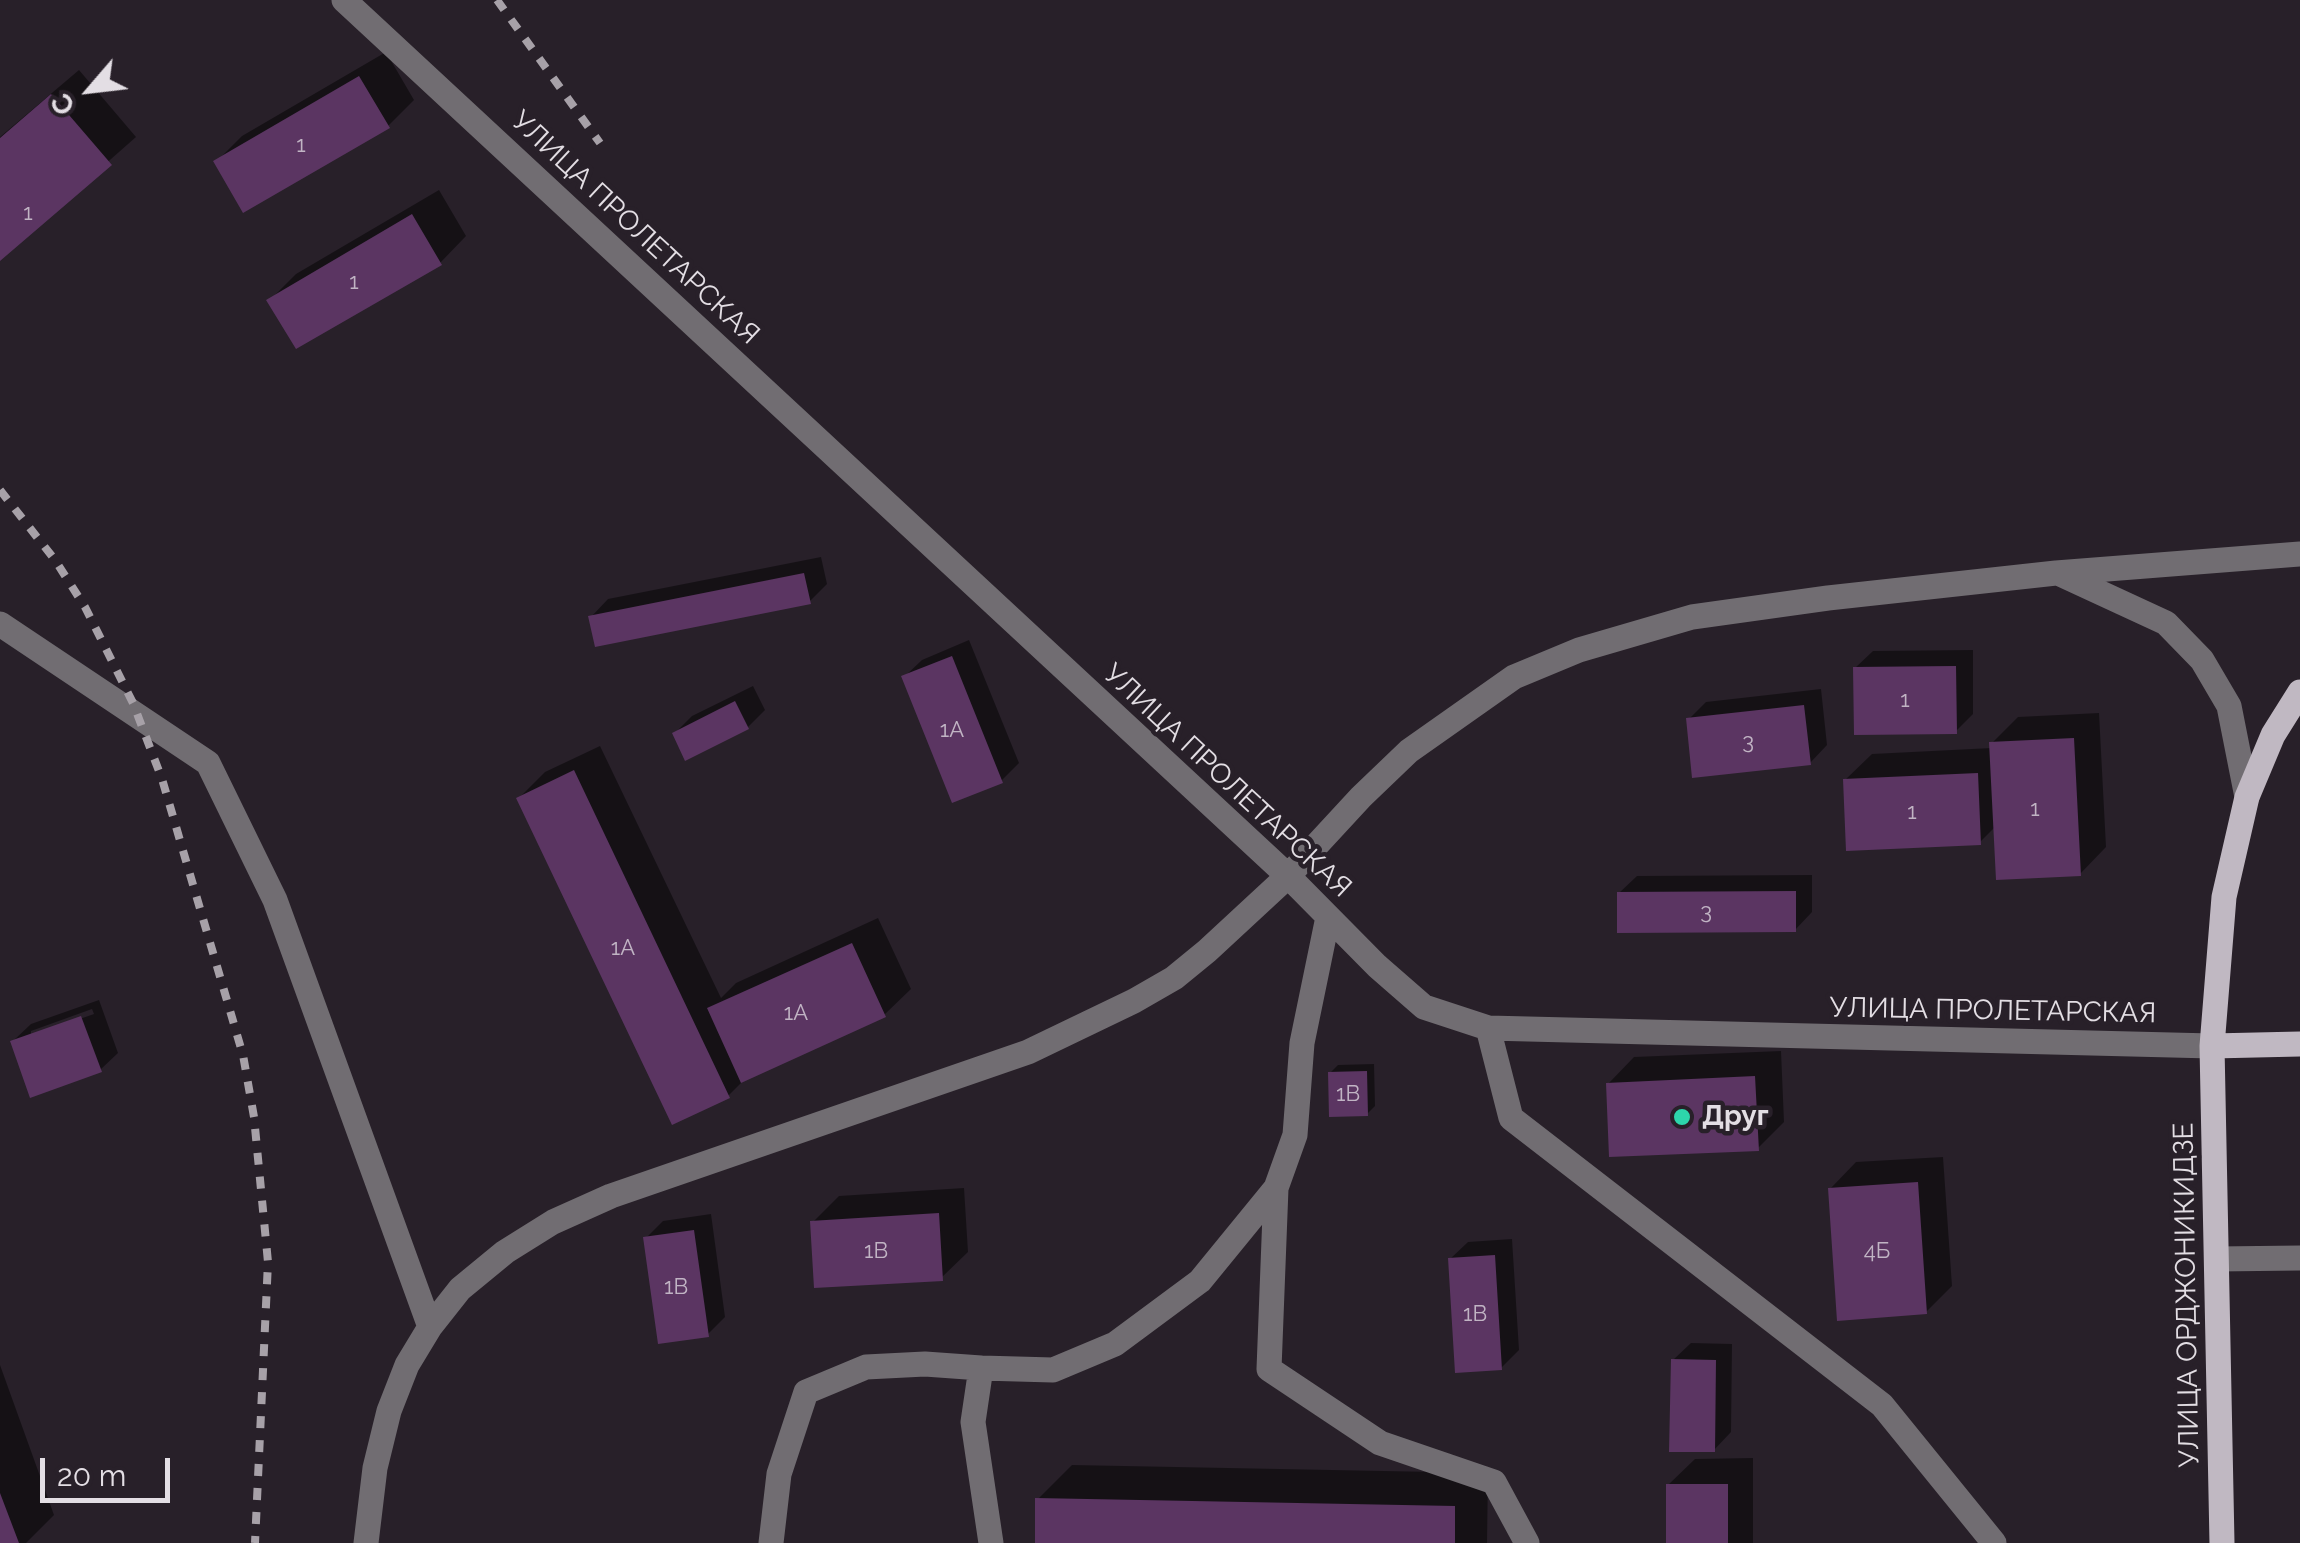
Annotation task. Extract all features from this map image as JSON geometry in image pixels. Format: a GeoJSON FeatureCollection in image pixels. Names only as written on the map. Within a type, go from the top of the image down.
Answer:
{"type":"FeatureCollection","features":[{"type":"Feature","properties":{"kind":"main road","name":"УЛИЦА ОРДЖОНИКИДЗЕ"},"geometry":{"type":"LineString","coordinates":[[2222,1543],[2212,1046],[2224,897],[2246,797],[2273,736],[2300,692]]}},
{"type":"Feature","properties":{"kind":"main road","name":"УЛИЦА ПРОЛЕТАРСКАЯ"},"geometry":{"type":"LineString","coordinates":[[2212,1046],[2300,1044]]}},
{"type":"Feature","properties":{"kind":"street","name":"УЛИЦА ПРОЛЕТАРСКАЯ"},"geometry":{"type":"LineString","coordinates":[[344,0],[1288,876],[1376,966],[1424,1006],[1488,1028],[2212,1046]]}},
{"type":"Feature","properties":{"kind":"street"},"geometry":{"type":"LineString","coordinates":[[366,1543],[375,1468],[389,1411],[407,1365],[430,1327],[460,1290],[505,1252],[553,1222],[611,1196],[1028,1052],[1134,1001],[1174,978],[1288,876],[1361,796],[1409,751],[1514,676],[1579,650],[1692,617],[2056,572],[2300,554]]}},
{"type":"Feature","properties":{"kind":"street"},"geometry":{"type":"LineString","coordinates":[[2056,572],[2166,622],[2202,660],[2229,706],[2246,797]]}},
{"type":"Feature","properties":{"kind":"street"},"geometry":{"type":"LineString","coordinates":[[0,624],[208,763],[274,900],[430,1327]]}},
{"type":"Feature","properties":{"kind":"street"},"geometry":{"type":"LineString","coordinates":[[771,1543],[780,1474],[806,1392],[866,1368],[925,1364],[1053,1370],[1116,1344],[1200,1282],[1276,1188],[1296,1135],[1302,1043],[1328,918]]}},
{"type":"Feature","properties":{"kind":"street"},"geometry":{"type":"LineString","coordinates":[[1488,1028],[1510,1118],[1882,1405],[1994,1543]]}},
{"type":"Feature","properties":{"kind":"street"},"geometry":{"type":"LineString","coordinates":[[1276,1188],[1270,1369],[1380,1443],[1494,1482],[1527,1543]]}},
{"type":"Feature","properties":{"kind":"street"},"geometry":{"type":"LineString","coordinates":[[2217,1259],[2300,1258]]}},
{"type":"Feature","properties":{"kind":"street"},"geometry":{"type":"LineString","coordinates":[[982,1368],[973,1422],[991,1543]]}},
{"type":"Feature","properties":{"kind":"building"},"geometry":{"type":"Polygon","coordinates":[[[359,76],[390,128],[243,213],[213,161],[359,76]]]}},
{"type":"Feature","properties":{"kind":"building"},"geometry":{"type":"Polygon","coordinates":[[[51,94],[112,165],[0,261],[0,138],[51,94]]]}},
{"type":"Feature","properties":{"kind":"building"},"geometry":{"type":"Polygon","coordinates":[[[412,214],[442,265],[296,349],[266,300],[412,214]]]}},
{"type":"Feature","properties":{"kind":"building"},"geometry":{"type":"Polygon","coordinates":[[[804,573],[811,604],[595,647],[588,616],[804,573]]]}},
{"type":"Feature","properties":{"kind":"building"},"geometry":{"type":"Polygon","coordinates":[[[952,656],[1003,783],[952,803],[901,676],[952,656]]]}},
{"type":"Feature","properties":{"kind":"building"},"geometry":{"type":"Polygon","coordinates":[[[1956,666],[1957,734],[1854,735],[1853,667],[1956,666]]]}},
{"type":"Feature","properties":{"kind":"building"},"geometry":{"type":"Polygon","coordinates":[[[735,701],[749,729],[685,761],[672,733],[735,701]]]}},
{"type":"Feature","properties":{"kind":"building"},"geometry":{"type":"Polygon","coordinates":[[[1804,705],[1811,765],[1692,778],[1686,718],[1804,705]]]}},
{"type":"Feature","properties":{"kind":"building"},"geometry":{"type":"Polygon","coordinates":[[[2074,738],[2081,876],[1996,880],[1989,742],[2074,738]]]}},
{"type":"Feature","properties":{"kind":"building"},"geometry":{"type":"Polygon","coordinates":[[[574,770],[730,1098],[672,1125],[516,798],[574,770]]]}},
{"type":"Feature","properties":{"kind":"building"},"geometry":{"type":"Polygon","coordinates":[[[1978,773],[1981,845],[1846,851],[1843,779],[1978,773]]]}},
{"type":"Feature","properties":{"kind":"building"},"geometry":{"type":"Polygon","coordinates":[[[1796,891],[1796,932],[1617,933],[1617,892],[1796,891]]]}},
{"type":"Feature","properties":{"kind":"building"},"geometry":{"type":"Polygon","coordinates":[[[852,943],[886,1017],[741,1083],[707,1008],[852,943]]]}},
{"type":"Feature","properties":{"kind":"building"},"geometry":{"type":"Polygon","coordinates":[[[81,1016],[102,1072],[30,1098],[10,1041],[81,1016]]]}},
{"type":"Feature","properties":{"kind":"building"},"geometry":{"type":"Polygon","coordinates":[[[1367,1071],[1368,1116],[1329,1117],[1328,1072],[1367,1071]]]}},
{"type":"Feature","properties":{"kind":"building","name":"Друг"},"geometry":{"type":"Polygon","coordinates":[[[1755,1076],[1759,1151],[1609,1157],[1606,1083],[1755,1076]]]}},
{"type":"Feature","properties":{"kind":"building"},"geometry":{"type":"Polygon","coordinates":[[[1918,1182],[1927,1314],[1837,1321],[1828,1188],[1918,1182]]]}},
{"type":"Feature","properties":{"kind":"building"},"geometry":{"type":"Polygon","coordinates":[[[939,1213],[943,1281],[814,1288],[810,1221],[939,1213]]]}},
{"type":"Feature","properties":{"kind":"building"},"geometry":{"type":"Polygon","coordinates":[[[694,1230],[709,1337],[658,1344],[643,1237],[694,1230]]]}},
{"type":"Feature","properties":{"kind":"building"},"geometry":{"type":"Polygon","coordinates":[[[1495,1255],[1502,1370],[1455,1373],[1448,1258],[1495,1255]]]}},
{"type":"Feature","properties":{"kind":"building"},"geometry":{"type":"Polygon","coordinates":[[[1671,1359],[1716,1360],[1715,1452],[1669,1452],[1671,1359]]]}},
{"type":"Feature","properties":{"kind":"building"},"geometry":{"type":"Polygon","coordinates":[[[1666,1484],[1728,1484],[1728,1543],[1666,1543],[1666,1484]]]}},
{"type":"Feature","properties":{"kind":"building"},"geometry":{"type":"Polygon","coordinates":[[[0,1493],[19,1543],[0,1543],[0,1493]]]}},
{"type":"Feature","properties":{"kind":"building"},"geometry":{"type":"Polygon","coordinates":[[[1035,1498],[1455,1506],[1455,1543],[1035,1543],[1035,1498]]]}},
{"type":"Feature","properties":{"kind":"railway"},"geometry":{"type":"LineString","coordinates":[[497,0],[600,143]]}},
{"type":"Feature","properties":{"kind":"railway"},"geometry":{"type":"LineString","coordinates":[[0,490],[55,560],[85,607],[133,703],[162,779],[243,1055],[254,1117],[268,1262],[255,1543]]}},
{"type":"Feature","properties":{"kind":"place","name":"Друг"},"geometry":{"type":"Point","coordinates":[1682,1117]}}]}
